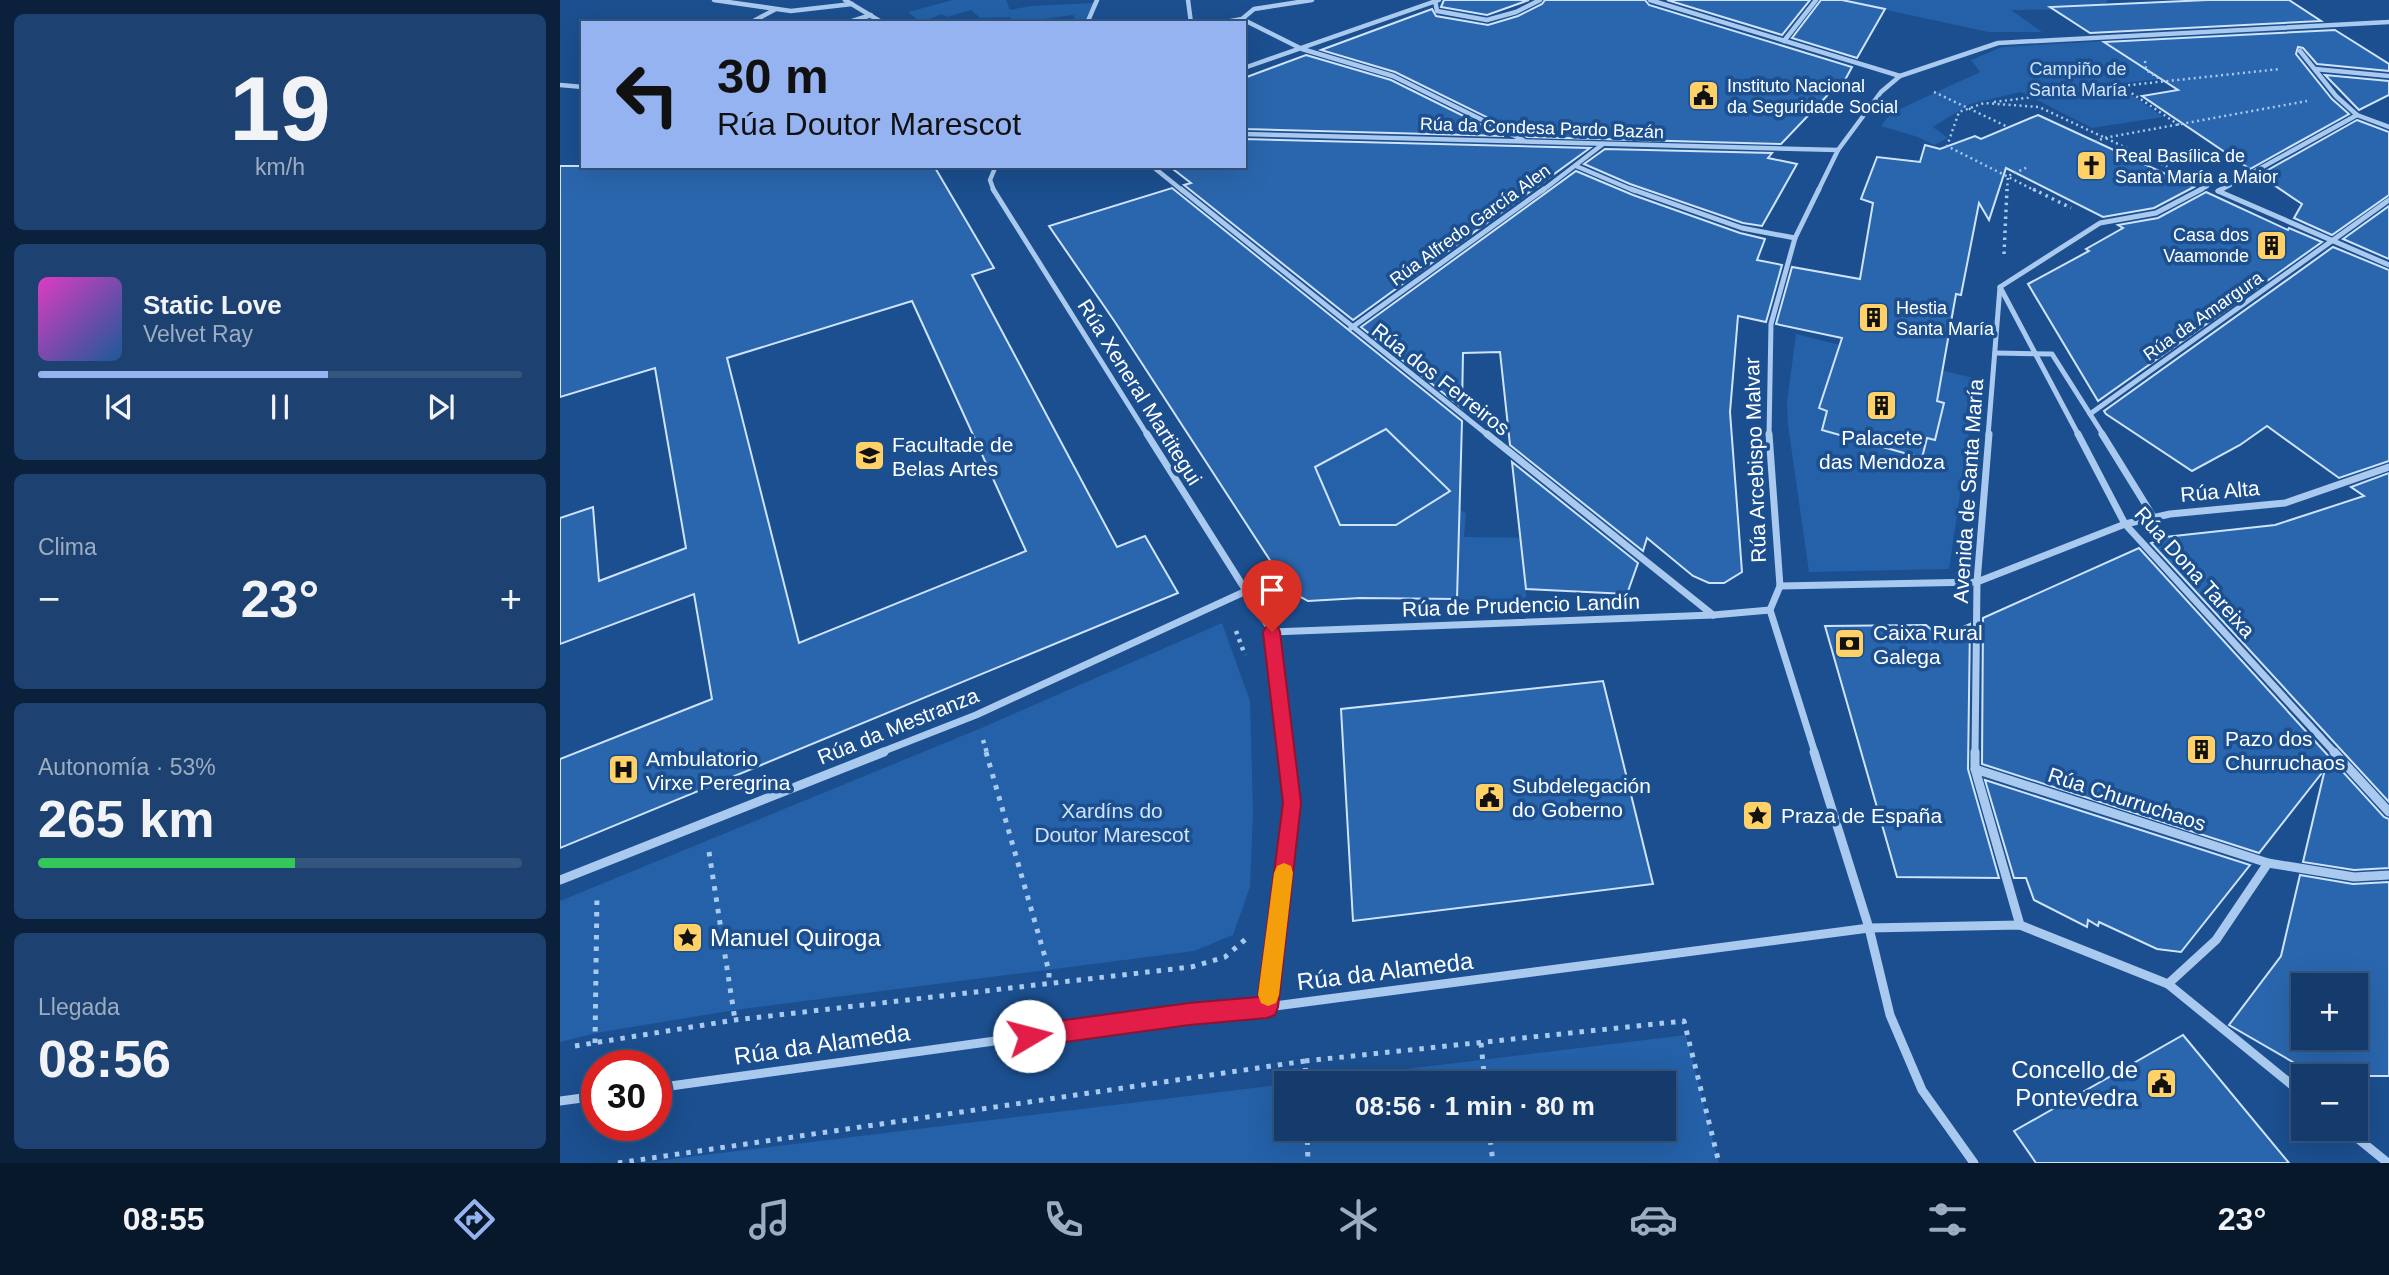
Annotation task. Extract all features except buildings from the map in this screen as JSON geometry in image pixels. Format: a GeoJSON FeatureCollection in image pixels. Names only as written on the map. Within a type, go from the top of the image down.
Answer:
{"type":"FeatureCollection","features":[{"type":"Feature","properties":{"kind":"street"},"geometry":{"type":"LineString","coordinates":[[714,0],[775,10],[809,11],[852,4]]}},
{"type":"Feature","properties":{"kind":"street"},"geometry":{"type":"LineString","coordinates":[[845,0],[880,21]]}},
{"type":"Feature","properties":{"kind":"street"},"geometry":{"type":"LineString","coordinates":[[1088,21],[1097,0]]}},
{"type":"Feature","properties":{"kind":"street"},"geometry":{"type":"LineString","coordinates":[[1188,0],[1191,21]]}},
{"type":"Feature","properties":{"kind":"street"},"geometry":{"type":"LineString","coordinates":[[1231,21],[1242,19],[1254,9],[1312,0]]}},
{"type":"Feature","properties":{"kind":"street"},"geometry":{"type":"LineString","coordinates":[[1246,67],[1437,0],[1437,11],[1487,20],[1516,12],[1540,0]]}},
{"type":"Feature","properties":{"kind":"street"},"geometry":{"type":"LineString","coordinates":[[1650,0],[1900,76]]}},
{"type":"Feature","properties":{"kind":"street"},"geometry":{"type":"LineString","coordinates":[[1784,41],[1815,0]]}},
{"type":"Feature","properties":{"kind":"street"},"geometry":{"type":"LineString","coordinates":[[754,21],[775,10]]}},
{"type":"Feature","properties":{"kind":"street"},"geometry":{"type":"LineString","coordinates":[[852,21],[871,15]]}},
{"type":"Feature","properties":{"kind":"street"},"geometry":{"type":"LineString","coordinates":[[1242,19],[1303,49],[1393,76],[1527,142]]}},
{"type":"Feature","properties":{"kind":"street","name":"Rúa Arcebispo Malvar"},"geometry":{"type":"LineString","coordinates":[[1770,610],[1780,586],[1768,423],[1770,324],[1795,238],[1839,150],[1881,92],[1900,76],[1998,43],[2389,22]]}},
{"type":"Feature","properties":{"kind":"street"},"geometry":{"type":"LineString","coordinates":[[2300,51],[2336,96],[2357,115],[2389,127]]}},
{"type":"Feature","properties":{"kind":"street"},"geometry":{"type":"LineString","coordinates":[[2315,69],[2389,76]]}},
{"type":"Feature","properties":{"kind":"street"},"geometry":{"type":"LineString","coordinates":[[560,85],[581,87]]}},
{"type":"Feature","properties":{"kind":"street"},"geometry":{"type":"LineString","coordinates":[[2357,115],[2218,191],[2389,265]]}},
{"type":"Feature","properties":{"kind":"street","name":"Rúa da Condesa Pardo Bazán"},"geometry":{"type":"LineString","coordinates":[[1246,134],[1839,150]]}},
{"type":"Feature","properties":{"kind":"street","name":"Rúa Alfredo García Alen"},"geometry":{"type":"LineString","coordinates":[[1351,328],[1603,144]]}},
{"type":"Feature","properties":{"kind":"street"},"geometry":{"type":"LineString","coordinates":[[1576,166],[1643,194],[1742,228],[1795,238]]}},
{"type":"Feature","properties":{"kind":"street","name":"Rúa Xeneral Martitegui"},"geometry":{"type":"LineString","coordinates":[[995,168],[990,180],[994,192],[1244,592],[1272,632]]}},
{"type":"Feature","properties":{"kind":"street","name":"Rúa dos Ferreiros"},"geometry":{"type":"LineString","coordinates":[[1154,168],[1351,328],[1713,615]]}},
{"type":"Feature","properties":{"kind":"street"},"geometry":{"type":"LineString","coordinates":[[2000,287],[2100,223],[2156,213],[2207,186]]}},
{"type":"Feature","properties":{"kind":"street","name":"Rúa da Amargura"},"geometry":{"type":"LineString","coordinates":[[2090,414],[2389,200]]}},
{"type":"Feature","properties":{"kind":"street","name":"Avenida de Santa María"},"geometry":{"type":"LineString","coordinates":[[2000,287],[1977,582],[1975,769],[2021,925]]}},
{"type":"Feature","properties":{"kind":"street","name":"Rúa Dona Tareixa"},"geometry":{"type":"LineString","coordinates":[[2000,287],[2125,524],[2389,812]]}},
{"type":"Feature","properties":{"kind":"street"},"geometry":{"type":"LineString","coordinates":[[1995,353],[2052,354],[2154,517]]}},
{"type":"Feature","properties":{"kind":"street","name":"Rúa Alta"},"geometry":{"type":"LineString","coordinates":[[1977,582],[2125,524],[2154,517],[2285,503],[2389,467]]}},
{"type":"Feature","properties":{"kind":"street"},"geometry":{"type":"LineString","coordinates":[[1780,586],[1977,582]]}},
{"type":"Feature","properties":{"kind":"street","name":"Rúa da Mestranza"},"geometry":{"type":"LineString","coordinates":[[560,880],[976,715],[1244,592]]}},
{"type":"Feature","properties":{"kind":"street"},"geometry":{"type":"LineString","coordinates":[[1770,610],[1869,928],[1890,1014],[1922,1090],[1973,1163]]}},
{"type":"Feature","properties":{"kind":"street","name":"Rúa de Prudencio Landín"},"geometry":{"type":"LineString","coordinates":[[1272,632],[1713,615],[1770,610]]}},
{"type":"Feature","properties":{"kind":"street"},"geometry":{"type":"LineString","coordinates":[[1267,1007],[1292,803],[1272,632]]}},
{"type":"Feature","properties":{"kind":"street","name":"Rúa Churruchaos"},"geometry":{"type":"LineString","coordinates":[[1975,769],[2267,863],[2354,877],[2389,875]]}},
{"type":"Feature","properties":{"kind":"street"},"geometry":{"type":"LineString","coordinates":[[2168,984],[2216,940],[2267,863]]}},
{"type":"Feature","properties":{"kind":"street"},"geometry":{"type":"LineString","coordinates":[[2021,925],[2168,984],[2291,1084]]}},
{"type":"Feature","properties":{"kind":"street","name":"Rúa da Alameda"},"geometry":{"type":"LineString","coordinates":[[672,1086],[1175,1016],[1267,1007],[1869,928],[2021,925]]}},
{"type":"Feature","properties":{"kind":"street"},"geometry":{"type":"LineString","coordinates":[[560,1101],[581,1098]]}},
{"type":"Feature","properties":{"kind":"street"},"geometry":{"type":"LineString","coordinates":[[2361,1141],[2388,1163]]}},
{"type":"Feature","properties":{"kind":"path"},"geometry":{"type":"LineString","coordinates":[[2100,223],[1947,146],[1959,112],[1984,103],[2024,96],[2233,72],[2315,69]]}},
{"type":"Feature","properties":{"kind":"path"},"geometry":{"type":"LineString","coordinates":[[2121,86],[2179,125]]}},
{"type":"Feature","properties":{"kind":"path"},"geometry":{"type":"LineString","coordinates":[[2095,142],[2104,138],[2336,96]]}},
{"type":"Feature","properties":{"kind":"path"},"geometry":{"type":"LineString","coordinates":[[1984,103],[2039,107],[2207,186]]}},
{"type":"Feature","properties":{"kind":"path"},"geometry":{"type":"LineString","coordinates":[[1970,108],[2008,127]]}},
{"type":"Feature","properties":{"kind":"path"},"geometry":{"type":"LineString","coordinates":[[2008,176],[2028,167]]}},
{"type":"Feature","properties":{"kind":"path"},"geometry":{"type":"LineString","coordinates":[[2000,287],[2008,176]]}},
{"type":"Feature","properties":{"kind":"path"},"geometry":{"type":"LineString","coordinates":[[1220,603],[1232,621],[1249,666]]}},
{"type":"Feature","properties":{"kind":"path"},"geometry":{"type":"LineString","coordinates":[[976,715],[1049,971],[1049,982]]}},
{"type":"Feature","properties":{"kind":"path"},"geometry":{"type":"LineString","coordinates":[[707,820],[707,840],[735,1020]]}},
{"type":"Feature","properties":{"kind":"path"},"geometry":{"type":"LineString","coordinates":[[595,1043],[598,865]]}},
{"type":"Feature","properties":{"kind":"path"},"geometry":{"type":"LineString","coordinates":[[575,1046],[735,1020],[1191,967],[1225,957],[1246,940],[1251,930]]}},
{"type":"Feature","properties":{"kind":"path"},"geometry":{"type":"LineString","coordinates":[[618,1163],[1305,1062],[1684,1021],[1719,1163]]}},
{"type":"Feature","properties":{"kind":"path"},"geometry":{"type":"LineString","coordinates":[[1481,1043],[1484,1071]]}},
{"type":"Feature","properties":{"kind":"path"},"geometry":{"type":"LineString","coordinates":[[1305,1062],[1305,1071]]}},
{"type":"Feature","properties":{"kind":"path"},"geometry":{"type":"LineString","coordinates":[[1307,1141],[1308,1163]]}},
{"type":"Feature","properties":{"kind":"path"},"geometry":{"type":"LineString","coordinates":[[1490,1141],[1493,1163]]}},
{"type":"Feature","properties":{"kind":"green space"},"geometry":{"type":"Polygon","coordinates":[[[953,0],[1006,0],[1010,10],[1031,6],[1094,3],[1084,21],[1076,21],[1073,15],[1028,21],[1012,21],[1010,17],[980,18],[971,10],[947,17],[942,14],[920,21],[908,12],[953,0]]]}},
{"type":"Feature","properties":{"kind":"green space"},"geometry":{"type":"Polygon","coordinates":[[[1841,0],[2108,0],[2101,9],[2011,10],[2042,32],[1988,32],[1841,0]]]}},
{"type":"Feature","properties":{"kind":"green space","name":"Campiño de Santa María"},"geometry":{"type":"Polygon","coordinates":[[[2263,32],[2295,63],[2116,84],[2163,117],[2092,128],[2021,92],[1970,104],[1933,127],[1948,138],[1934,145],[1918,137],[1881,126],[1891,113],[1980,72],[1971,60],[2002,47],[2263,32]]]}},
{"type":"Feature","properties":{"kind":"green space"},"geometry":{"type":"Polygon","coordinates":[[[1796,334],[1977,379],[1949,569],[1809,572],[1788,425],[1787,402],[1796,334]]]}},
{"type":"Feature","properties":{"kind":"green space"},"geometry":{"type":"Polygon","coordinates":[[[1391,427],[1410,453],[1450,491],[1436,500],[1466,513],[1464,537],[1546,538],[1522,551],[1527,603],[1457,599],[1458,534],[1376,525],[1340,525],[1314,468],[1391,427]]]}},
{"type":"Feature","properties":{"kind":"green space","name":"Xardíns do Doutor Marescot"},"geometry":{"type":"Polygon","coordinates":[[[1222,623],[1250,701],[1253,812],[1250,887],[1233,935],[1194,951],[735,1010],[596,1033],[560,1042],[560,901],[979,729],[1222,623]]]}},
{"type":"Feature","properties":{"kind":"green space"},"geometry":{"type":"Polygon","coordinates":[[[1686,1035],[1719,1163],[639,1163],[1274,1085],[1274,1141],[1676,1141],[1676,1071],[1389,1071],[1686,1035]]]}},
{"type":"Feature","properties":{"kind":"slow traffic"},"geometry":{"type":"LineString","coordinates":[[1268,995],[1284,873]]}},
{"type":"Feature","properties":{"kind":"place","name":"Instituto Nacional da Seguridade Social"},"geometry":{"type":"Point","coordinates":[1704,96]}},
{"type":"Feature","properties":{"kind":"place","name":"Real Basílica de Santa María a Maior"},"geometry":{"type":"Point","coordinates":[2092,166]}},
{"type":"Feature","properties":{"kind":"place","name":"Casa dos Vaamonde"},"geometry":{"type":"Point","coordinates":[2272,245]}},
{"type":"Feature","properties":{"kind":"place","name":"Hestia Santa María"},"geometry":{"type":"Point","coordinates":[1873,318]}},
{"type":"Feature","properties":{"kind":"place","name":"Palacete das Mendoza"},"geometry":{"type":"Point","coordinates":[1882,405]}},
{"type":"Feature","properties":{"kind":"place","name":"Facultade de Belas Artes"},"geometry":{"type":"Point","coordinates":[869,456]}},
{"type":"Feature","properties":{"kind":"place","name":"Caixa Rural Galega"},"geometry":{"type":"Point","coordinates":[1850,644]}},
{"type":"Feature","properties":{"kind":"place","name":"Pazo dos Churruchaos"},"geometry":{"type":"Point","coordinates":[2202,750]}},
{"type":"Feature","properties":{"kind":"place","name":"Ambulatorio Virxe Peregrina"},"geometry":{"type":"Point","coordinates":[623,770]}},
{"type":"Feature","properties":{"kind":"place","name":"Subdelegación do Goberno"},"geometry":{"type":"Point","coordinates":[1489,797]}},
{"type":"Feature","properties":{"kind":"place","name":"Praza de España"},"geometry":{"type":"Point","coordinates":[1758,815]}},
{"type":"Feature","properties":{"kind":"place","name":"Manuel Quiroga"},"geometry":{"type":"Point","coordinates":[687,937]}},
{"type":"Feature","properties":{"kind":"place","name":"Concello de Pontevedra"},"geometry":{"type":"Point","coordinates":[2161,1083]}},
{"type":"Feature","properties":{"kind":"route"},"geometry":{"type":"LineString","coordinates":[[1029,1036],[1189,1014],[1267,1007],[1292,803],[1272,632]]}}]}
